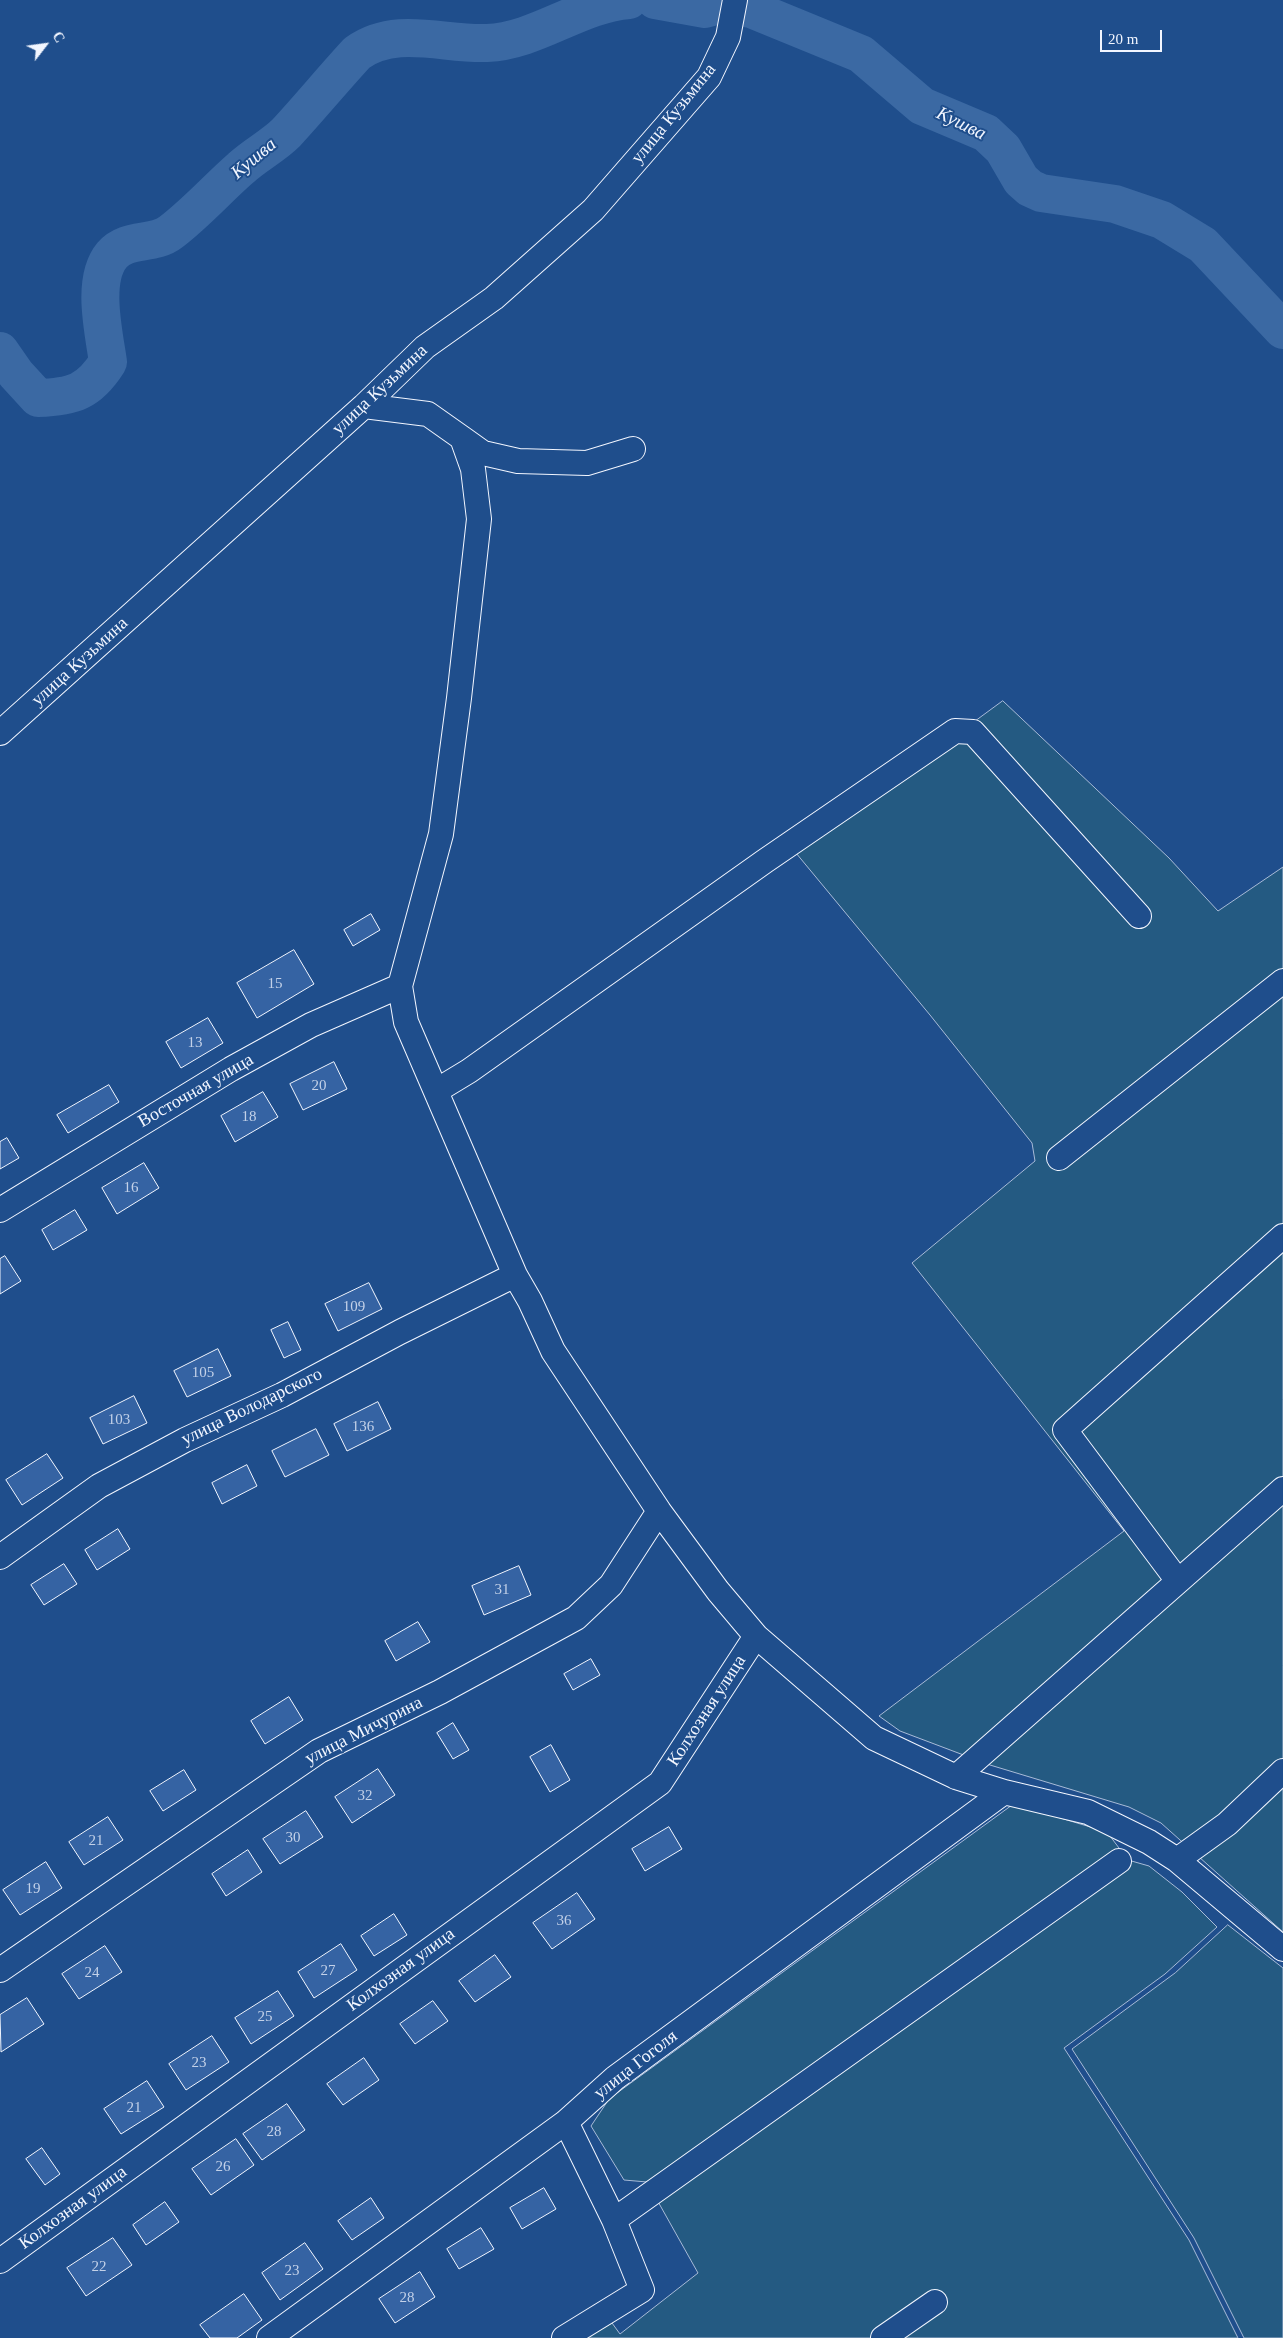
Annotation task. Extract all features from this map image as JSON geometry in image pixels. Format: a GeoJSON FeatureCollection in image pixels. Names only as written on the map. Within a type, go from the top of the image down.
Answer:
{"type":"FeatureCollection","features":[{"type":"Feature","properties":{"kind":"street","name":"улица Кузьмина"},"geometry":{"type":"LineString","coordinates":[[0,733],[364,406],[425,347],[494,298],[593,210],[709,77],[722,53],[732,25],[735,0]]}},
{"type":"Feature","properties":{"kind":"street"},"geometry":{"type":"LineString","coordinates":[[364,406],[428,414],[482,453],[518,461],[587,463],[633,450]]}},
{"type":"Feature","properties":{"kind":"street"},"geometry":{"type":"LineString","coordinates":[[462,438],[473,470],[479,519],[459,698],[441,834],[400,986],[406,1022],[515,1275],[554,1351],[659,1512],[718,1591],[756,1636],[874,1738],[956,1777],[1004,1792],[1088,1812],[1149,1842],[1177,1860],[1283,1949]]}},
{"type":"Feature","properties":{"kind":"street"},"geometry":{"type":"LineString","coordinates":[[436,1091],[469,1071],[765,861],[955,731],[973,732],[1139,916]]}},
{"type":"Feature","properties":{"kind":"street"},"geometry":{"type":"LineString","coordinates":[[1059,1158],[1283,981]]}},
{"type":"Feature","properties":{"kind":"street","name":"Восточная улица"},"geometry":{"type":"LineString","coordinates":[[0,1210],[232,1069],[311,1025],[400,986]]}},
{"type":"Feature","properties":{"kind":"street"},"geometry":{"type":"LineString","coordinates":[[1178,1582],[1065,1430],[1283,1236]]}},
{"type":"Feature","properties":{"kind":"street","name":"улица Володарского"},"geometry":{"type":"LineString","coordinates":[[0,1557],[99,1486],[185,1440],[282,1395],[400,1332],[515,1275]]}},
{"type":"Feature","properties":{"kind":"street"},"geometry":{"type":"LineString","coordinates":[[956,1777],[1283,1489]]}},
{"type":"Feature","properties":{"kind":"street","name":"улица Мичурина"},"geometry":{"type":"LineString","coordinates":[[0,1970],[318,1751],[440,1692],[576,1618],[611,1585],[659,1512]]}},
{"type":"Feature","properties":{"kind":"street","name":"Колхозная улица"},"geometry":{"type":"LineString","coordinates":[[0,2261],[660,1783],[756,1636]]}},
{"type":"Feature","properties":{"kind":"street"},"geometry":{"type":"LineString","coordinates":[[1177,1860],[1227,1824],[1283,1771]]}},
{"type":"Feature","properties":{"kind":"street","name":"улица Гоголя"},"geometry":{"type":"LineString","coordinates":[[268,2338],[566,2122],[615,2078],[1004,1792]]}},
{"type":"Feature","properties":{"kind":"street"},"geometry":{"type":"LineString","coordinates":[[614,2220],[1119,1860]]}},
{"type":"Feature","properties":{"kind":"street"},"geometry":{"type":"LineString","coordinates":[[564,2338],[642,2290],[614,2220],[566,2122]]}},
{"type":"Feature","properties":{"kind":"street"},"geometry":{"type":"LineString","coordinates":[[883,2338],[935,2302]]}},
{"type":"Feature","properties":{"kind":"shaded area"},"geometry":{"type":"Polygon","coordinates":[[[1003,701],[1169,858],[1218,911],[1283,867],[1283,1932],[1161,1823],[1129,1807],[990,1765],[900,1731],[879,1716],[1124,1531],[912,1263],[1035,1161],[1032,1143],[930,1015],[796,853],[1003,701]]]}},
{"type":"Feature","properties":{"kind":"shaded area"},"geometry":{"type":"Polygon","coordinates":[[[1014,1804],[1107,1832],[1128,1860],[1149,1866],[1182,1892],[1217,1927],[1165,1974],[1064,2048],[1189,2240],[1238,2338],[586,2338],[612,2323],[620,2334],[698,2273],[647,2182],[624,2180],[591,2126],[609,2099],[1014,1804]]]}},
{"type":"Feature","properties":{"kind":"shaded area"},"geometry":{"type":"Polygon","coordinates":[[[1228,1925],[1283,1968],[1283,2338],[1244,2338],[1194,2238],[1072,2049],[1175,1973],[1228,1925]]]}},
{"type":"Feature","properties":{"kind":"building"},"geometry":{"type":"Polygon","coordinates":[[[371,914],[380,930],[353,946],[344,930],[371,914]]]}},
{"type":"Feature","properties":{"kind":"building"},"geometry":{"type":"Polygon","coordinates":[[[294,950],[314,984],[257,1018],[237,983],[294,950]]]}},
{"type":"Feature","properties":{"kind":"building"},"geometry":{"type":"Polygon","coordinates":[[[208,1018],[223,1043],[181,1068],[166,1042],[208,1018]]]}},
{"type":"Feature","properties":{"kind":"building"},"geometry":{"type":"Polygon","coordinates":[[[334,1062],[347,1089],[303,1110],[290,1084],[334,1062]]]}},
{"type":"Feature","properties":{"kind":"building"},"geometry":{"type":"Polygon","coordinates":[[[109,1085],[119,1102],[68,1133],[57,1115],[109,1085]]]}},
{"type":"Feature","properties":{"kind":"building"},"geometry":{"type":"Polygon","coordinates":[[[263,1092],[278,1117],[235,1142],[221,1116],[263,1092]]]}},
{"type":"Feature","properties":{"kind":"building"},"geometry":{"type":"Polygon","coordinates":[[[7,1138],[19,1158],[0,1169],[0,1142],[7,1138]]]}},
{"type":"Feature","properties":{"kind":"building"},"geometry":{"type":"Polygon","coordinates":[[[144,1163],[159,1188],[117,1214],[102,1188],[144,1163]]]}},
{"type":"Feature","properties":{"kind":"building"},"geometry":{"type":"Polygon","coordinates":[[[75,1210],[87,1230],[53,1250],[42,1230],[75,1210]]]}},
{"type":"Feature","properties":{"kind":"building"},"geometry":{"type":"Polygon","coordinates":[[[5,1256],[21,1281],[0,1294],[0,1259],[5,1256]]]}},
{"type":"Feature","properties":{"kind":"building"},"geometry":{"type":"Polygon","coordinates":[[[369,1283],[382,1309],[338,1331],[325,1304],[369,1283]]]}},
{"type":"Feature","properties":{"kind":"building"},"geometry":{"type":"Polygon","coordinates":[[[288,1322],[301,1350],[284,1358],[271,1330],[288,1322]]]}},
{"type":"Feature","properties":{"kind":"building"},"geometry":{"type":"Polygon","coordinates":[[[218,1349],[231,1376],[187,1397],[174,1371],[218,1349]]]}},
{"type":"Feature","properties":{"kind":"building"},"geometry":{"type":"Polygon","coordinates":[[[134,1396],[147,1423],[103,1444],[90,1418],[134,1396]]]}},
{"type":"Feature","properties":{"kind":"building"},"geometry":{"type":"Polygon","coordinates":[[[378,1402],[391,1429],[347,1451],[334,1424],[378,1402]]]}},
{"type":"Feature","properties":{"kind":"building"},"geometry":{"type":"Polygon","coordinates":[[[316,1429],[329,1455],[285,1477],[272,1451],[316,1429]]]}},
{"type":"Feature","properties":{"kind":"building"},"geometry":{"type":"Polygon","coordinates":[[[47,1454],[63,1478],[22,1505],[6,1480],[47,1454]]]}},
{"type":"Feature","properties":{"kind":"building"},"geometry":{"type":"Polygon","coordinates":[[[247,1465],[257,1486],[222,1504],[212,1483],[247,1465]]]}},
{"type":"Feature","properties":{"kind":"building"},"geometry":{"type":"Polygon","coordinates":[[[118,1529],[130,1549],[97,1570],[85,1550],[118,1529]]]}},
{"type":"Feature","properties":{"kind":"building"},"geometry":{"type":"Polygon","coordinates":[[[64,1564],[77,1584],[44,1605],[31,1585],[64,1564]]]}},
{"type":"Feature","properties":{"kind":"building"},"geometry":{"type":"Polygon","coordinates":[[[519,1566],[531,1595],[484,1615],[472,1586],[519,1566]]]}},
{"type":"Feature","properties":{"kind":"building"},"geometry":{"type":"Polygon","coordinates":[[[418,1622],[430,1642],[396,1661],[385,1641],[418,1622]]]}},
{"type":"Feature","properties":{"kind":"building"},"geometry":{"type":"Polygon","coordinates":[[[591,1659],[600,1675],[573,1690],[564,1674],[591,1659]]]}},
{"type":"Feature","properties":{"kind":"building"},"geometry":{"type":"Polygon","coordinates":[[[289,1697],[303,1720],[265,1744],[251,1721],[289,1697]]]}},
{"type":"Feature","properties":{"kind":"building"},"geometry":{"type":"Polygon","coordinates":[[[453,1723],[469,1750],[453,1759],[437,1733],[453,1723]]]}},
{"type":"Feature","properties":{"kind":"building"},"geometry":{"type":"Polygon","coordinates":[[[551,1745],[570,1780],[550,1792],[530,1757],[551,1745]]]}},
{"type":"Feature","properties":{"kind":"building"},"geometry":{"type":"Polygon","coordinates":[[[378,1769],[395,1795],[352,1823],[335,1797],[378,1769]]]}},
{"type":"Feature","properties":{"kind":"building"},"geometry":{"type":"Polygon","coordinates":[[[184,1770],[196,1790],[163,1811],[150,1791],[184,1770]]]}},
{"type":"Feature","properties":{"kind":"building"},"geometry":{"type":"Polygon","coordinates":[[[306,1811],[323,1837],[280,1864],[263,1839],[306,1811]]]}},
{"type":"Feature","properties":{"kind":"building"},"geometry":{"type":"Polygon","coordinates":[[[108,1817],[123,1840],[84,1865],[69,1842],[108,1817]]]}},
{"type":"Feature","properties":{"kind":"building"},"geometry":{"type":"Polygon","coordinates":[[[669,1827],[682,1849],[645,1871],[632,1849],[669,1827]]]}},
{"type":"Feature","properties":{"kind":"building"},"geometry":{"type":"Polygon","coordinates":[[[248,1850],[262,1872],[226,1896],[212,1874],[248,1850]]]}},
{"type":"Feature","properties":{"kind":"building"},"geometry":{"type":"Polygon","coordinates":[[[46,1862],[62,1888],[20,1915],[3,1890],[46,1862]]]}},
{"type":"Feature","properties":{"kind":"building"},"geometry":{"type":"Polygon","coordinates":[[[577,1893],[595,1919],[552,1949],[533,1923],[577,1893]]]}},
{"type":"Feature","properties":{"kind":"building"},"geometry":{"type":"Polygon","coordinates":[[[394,1914],[407,1935],[374,1956],[361,1936],[394,1914]]]}},
{"type":"Feature","properties":{"kind":"building"},"geometry":{"type":"Polygon","coordinates":[[[341,1944],[357,1970],[314,1998],[298,1972],[341,1944]]]}},
{"type":"Feature","properties":{"kind":"building"},"geometry":{"type":"Polygon","coordinates":[[[105,1946],[122,1972],[79,1999],[62,1974],[105,1946]]]}},
{"type":"Feature","properties":{"kind":"building"},"geometry":{"type":"Polygon","coordinates":[[[495,1955],[511,1977],[475,2002],[459,1981],[495,1955]]]}},
{"type":"Feature","properties":{"kind":"building"},"geometry":{"type":"Polygon","coordinates":[[[278,1991],[294,2016],[251,2044],[235,2018],[278,1991]]]}},
{"type":"Feature","properties":{"kind":"building"},"geometry":{"type":"Polygon","coordinates":[[[27,1998],[44,2024],[1,2052],[0,2015],[27,1998]]]}},
{"type":"Feature","properties":{"kind":"building"},"geometry":{"type":"Polygon","coordinates":[[[433,2001],[448,2021],[415,2044],[400,2024],[433,2001]]]}},
{"type":"Feature","properties":{"kind":"building"},"geometry":{"type":"Polygon","coordinates":[[[212,2036],[229,2062],[186,2090],[169,2064],[212,2036]]]}},
{"type":"Feature","properties":{"kind":"building"},"geometry":{"type":"Polygon","coordinates":[[[364,2058],[379,2080],[343,2105],[327,2084],[364,2058]]]}},
{"type":"Feature","properties":{"kind":"building"},"geometry":{"type":"Polygon","coordinates":[[[147,2081],[164,2107],[121,2134],[104,2109],[147,2081]]]}},
{"type":"Feature","properties":{"kind":"building"},"geometry":{"type":"Polygon","coordinates":[[[287,2104],[305,2130],[262,2160],[243,2134],[287,2104]]]}},
{"type":"Feature","properties":{"kind":"building"},"geometry":{"type":"Polygon","coordinates":[[[236,2139],[254,2165],[211,2195],[192,2169],[236,2139]]]}},
{"type":"Feature","properties":{"kind":"building"},"geometry":{"type":"Polygon","coordinates":[[[42,2148],[60,2174],[45,2185],[26,2159],[42,2148]]]}},
{"type":"Feature","properties":{"kind":"building"},"geometry":{"type":"Polygon","coordinates":[[[544,2188],[556,2209],[522,2229],[510,2208],[544,2188]]]}},
{"type":"Feature","properties":{"kind":"building"},"geometry":{"type":"Polygon","coordinates":[[[371,2198],[384,2218],[352,2240],[338,2221],[371,2198]]]}},
{"type":"Feature","properties":{"kind":"building"},"geometry":{"type":"Polygon","coordinates":[[[165,2202],[179,2222],[146,2245],[133,2225],[165,2202]]]}},
{"type":"Feature","properties":{"kind":"building"},"geometry":{"type":"Polygon","coordinates":[[[481,2228],[494,2249],[459,2269],[447,2249],[481,2228]]]}},
{"type":"Feature","properties":{"kind":"building"},"geometry":{"type":"Polygon","coordinates":[[[113,2238],[132,2265],[86,2296],[67,2268],[113,2238]]]}},
{"type":"Feature","properties":{"kind":"building"},"geometry":{"type":"Polygon","coordinates":[[[305,2243],[323,2269],[280,2300],[262,2273],[305,2243]]]}},
{"type":"Feature","properties":{"kind":"building"},"geometry":{"type":"Polygon","coordinates":[[[420,2272],[435,2297],[395,2323],[379,2299],[420,2272]]]}},
{"type":"Feature","properties":{"kind":"building"},"geometry":{"type":"Polygon","coordinates":[[[244,2294],[262,2320],[237,2338],[210,2338],[200,2325],[244,2294]]]}},
{"type":"Feature","properties":{"kind":"waterway","name":"Кушва"},"geometry":{"type":"LineString","coordinates":[[0,351],[16,374],[38,398],[71,394],[87,386],[108,362],[100,292],[102,278],[112,255],[118,249],[125,246],[164,236],[180,225],[246,163],[286,133],[357,53],[372,45],[404,38],[471,43],[505,41],[541,30],[593,8],[629,0]]}},
{"type":"Feature","properties":{"kind":"waterway","name":"Кушва"},"geometry":{"type":"LineString","coordinates":[[655,0],[705,9],[720,5],[751,9],[861,54],[922,106],[986,133],[1003,149],[1021,180],[1030,188],[1041,193],[1115,204],[1162,220],[1203,245],[1283,330]]}}]}
